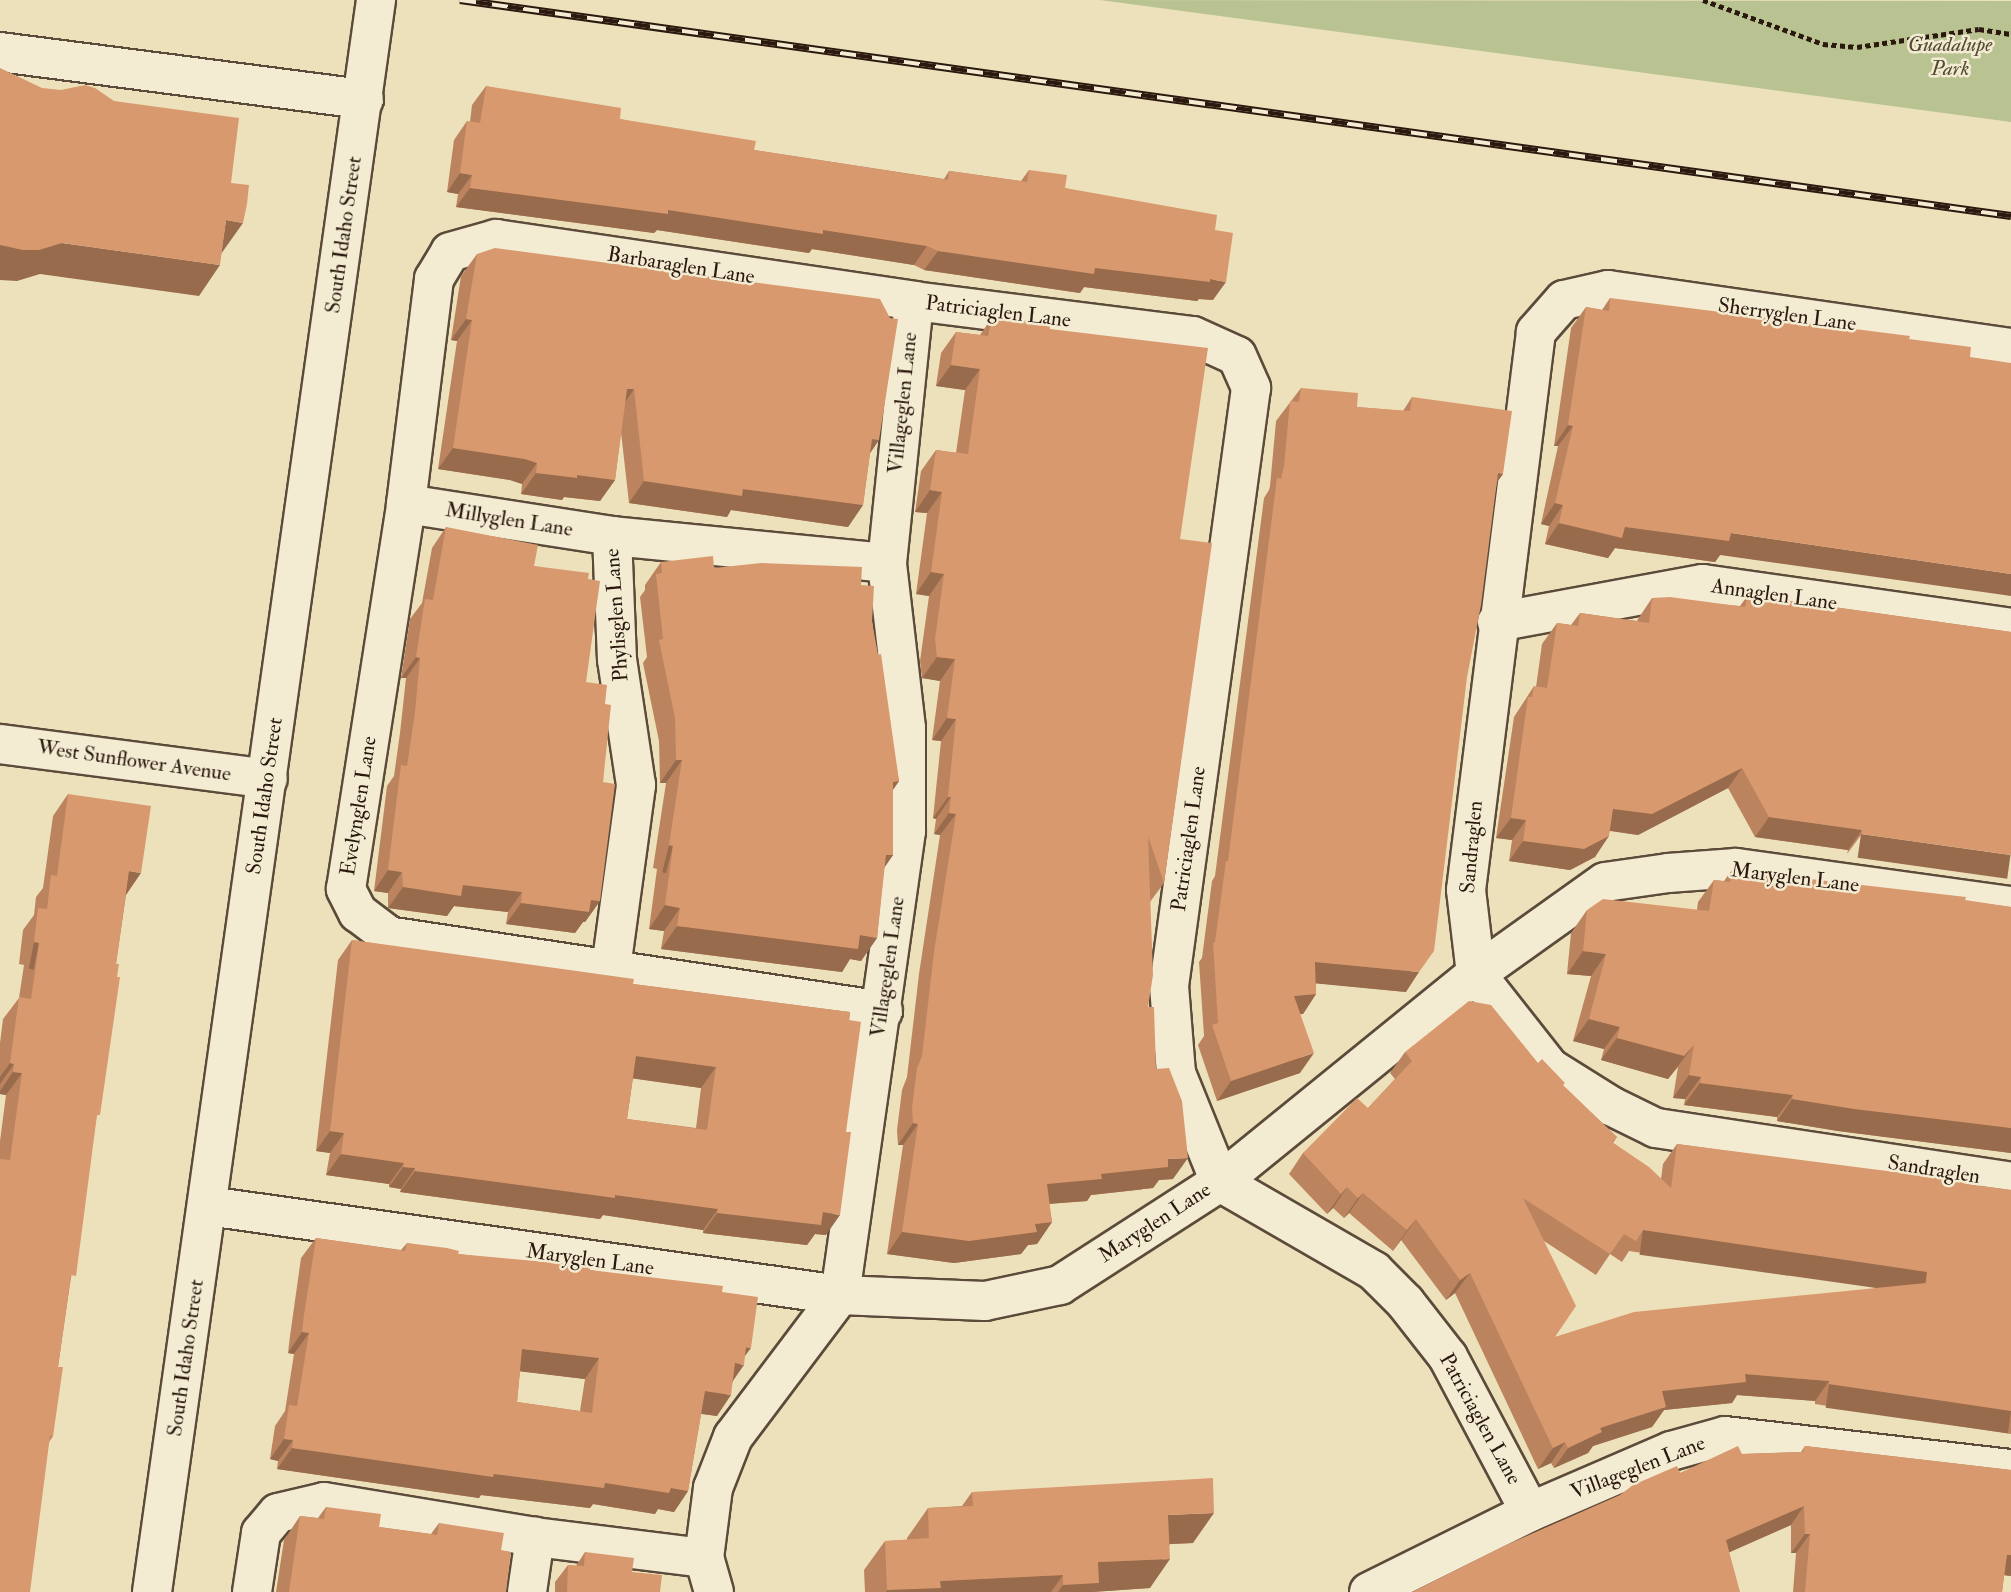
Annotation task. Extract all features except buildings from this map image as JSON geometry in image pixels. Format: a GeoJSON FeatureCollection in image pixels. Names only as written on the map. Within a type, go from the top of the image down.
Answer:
{"type":"FeatureCollection","features":[{"type":"Feature","properties":{"kind":"street","name":"South Idaho Street"},"geometry":{"type":"LineString","coordinates":[[152,1592],[376,0]]}},
{"type":"Feature","properties":{"kind":"street"},"geometry":{"type":"LineString","coordinates":[[0,52],[364,99]]}},
{"type":"Feature","properties":{"kind":"street","name":"Barbaraglen Lane"},"geometry":{"type":"LineString","coordinates":[[450,252],[496,239],[914,302]]}},
{"type":"Feature","properties":{"kind":"street","name":"Evelynglen Lane"},"geometry":{"type":"LineString","coordinates":[[450,252],[434,279],[406,504],[346,889],[358,913],[389,936],[883,1010]]}},
{"type":"Feature","properties":{"kind":"street","name":"Sherryglen Lane"},"geometry":{"type":"LineString","coordinates":[[1564,300],[1608,290],[2011,348]]}},
{"type":"Feature","properties":{"kind":"street","name":"Sandraglen"},"geometry":{"type":"LineString","coordinates":[[1564,300],[1536,332],[1497,622],[1466,890],[1476,974],[1550,1068],[1611,1106],[1656,1128],[2011,1182]]}},
{"type":"Feature","properties":{"kind":"street","name":"Villageglen Lane"},"geometry":{"type":"LineString","coordinates":[[709,1575],[713,1488],[733,1437],[839,1295],[883,1010],[906,831],[906,728],[887,563],[914,302]]}},
{"type":"Feature","properties":{"kind":"street","name":"Patriciaglen Lane"},"geometry":{"type":"LineString","coordinates":[[914,302],[1193,336],[1237,356],[1251,388],[1169,986],[1176,1073],[1220,1182],[1374,1271],[1405,1302],[1448,1357],[1530,1512]]}},
{"type":"Feature","properties":{"kind":"street","name":"Millyglen Lane"},"geometry":{"type":"LineString","coordinates":[[406,504],[612,536]]}},
{"type":"Feature","properties":{"kind":"street","name":"Phylisglen Lane"},"geometry":{"type":"LineString","coordinates":[[611,968],[636,785],[617,660],[612,536],[887,563]]}},
{"type":"Feature","properties":{"kind":"street","name":"Annaglen Lane"},"geometry":{"type":"LineString","coordinates":[[1497,622],[1703,584],[2011,628]]}},
{"type":"Feature","properties":{"kind":"street","name":"West Sunflower Avenue"},"geometry":{"type":"LineString","coordinates":[[0,744],[268,779]]}},
{"type":"Feature","properties":{"kind":"street","name":"Maryglen Lane"},"geometry":{"type":"LineString","coordinates":[[208,1206],[839,1295],[985,1301],[1060,1285],[1220,1182],[1476,974],[1605,882],[1668,873],[1736,868],[2011,906]]}},
{"type":"Feature","properties":{"kind":"street","name":"Villageglen Lane"},"geometry":{"type":"LineString","coordinates":[[1368,1592],[1530,1512],[1671,1451],[1725,1436],[2011,1469]]}},
{"type":"Feature","properties":{"kind":"street"},"geometry":{"type":"LineString","coordinates":[[252,1592],[261,1533],[278,1513],[324,1502],[535,1537],[709,1575]]}},
{"type":"Feature","properties":{"kind":"street"},"geometry":{"type":"LineString","coordinates":[[527,1592],[535,1537]]}},
{"type":"Feature","properties":{"kind":"path"},"geometry":{"type":"LineString","coordinates":[[1703,0],[1823,44],[1857,47],[1979,29],[2011,34]]}},
{"type":"Feature","properties":{"kind":"green space","name":"Guadalupe Park"},"geometry":{"type":"Polygon","coordinates":[[[1100,0],[2011,1],[2011,122],[1100,0]]]}},
{"type":"Feature","properties":{"kind":"railway"},"geometry":{"type":"LineString","coordinates":[[460,0],[2011,216]]}}]}
